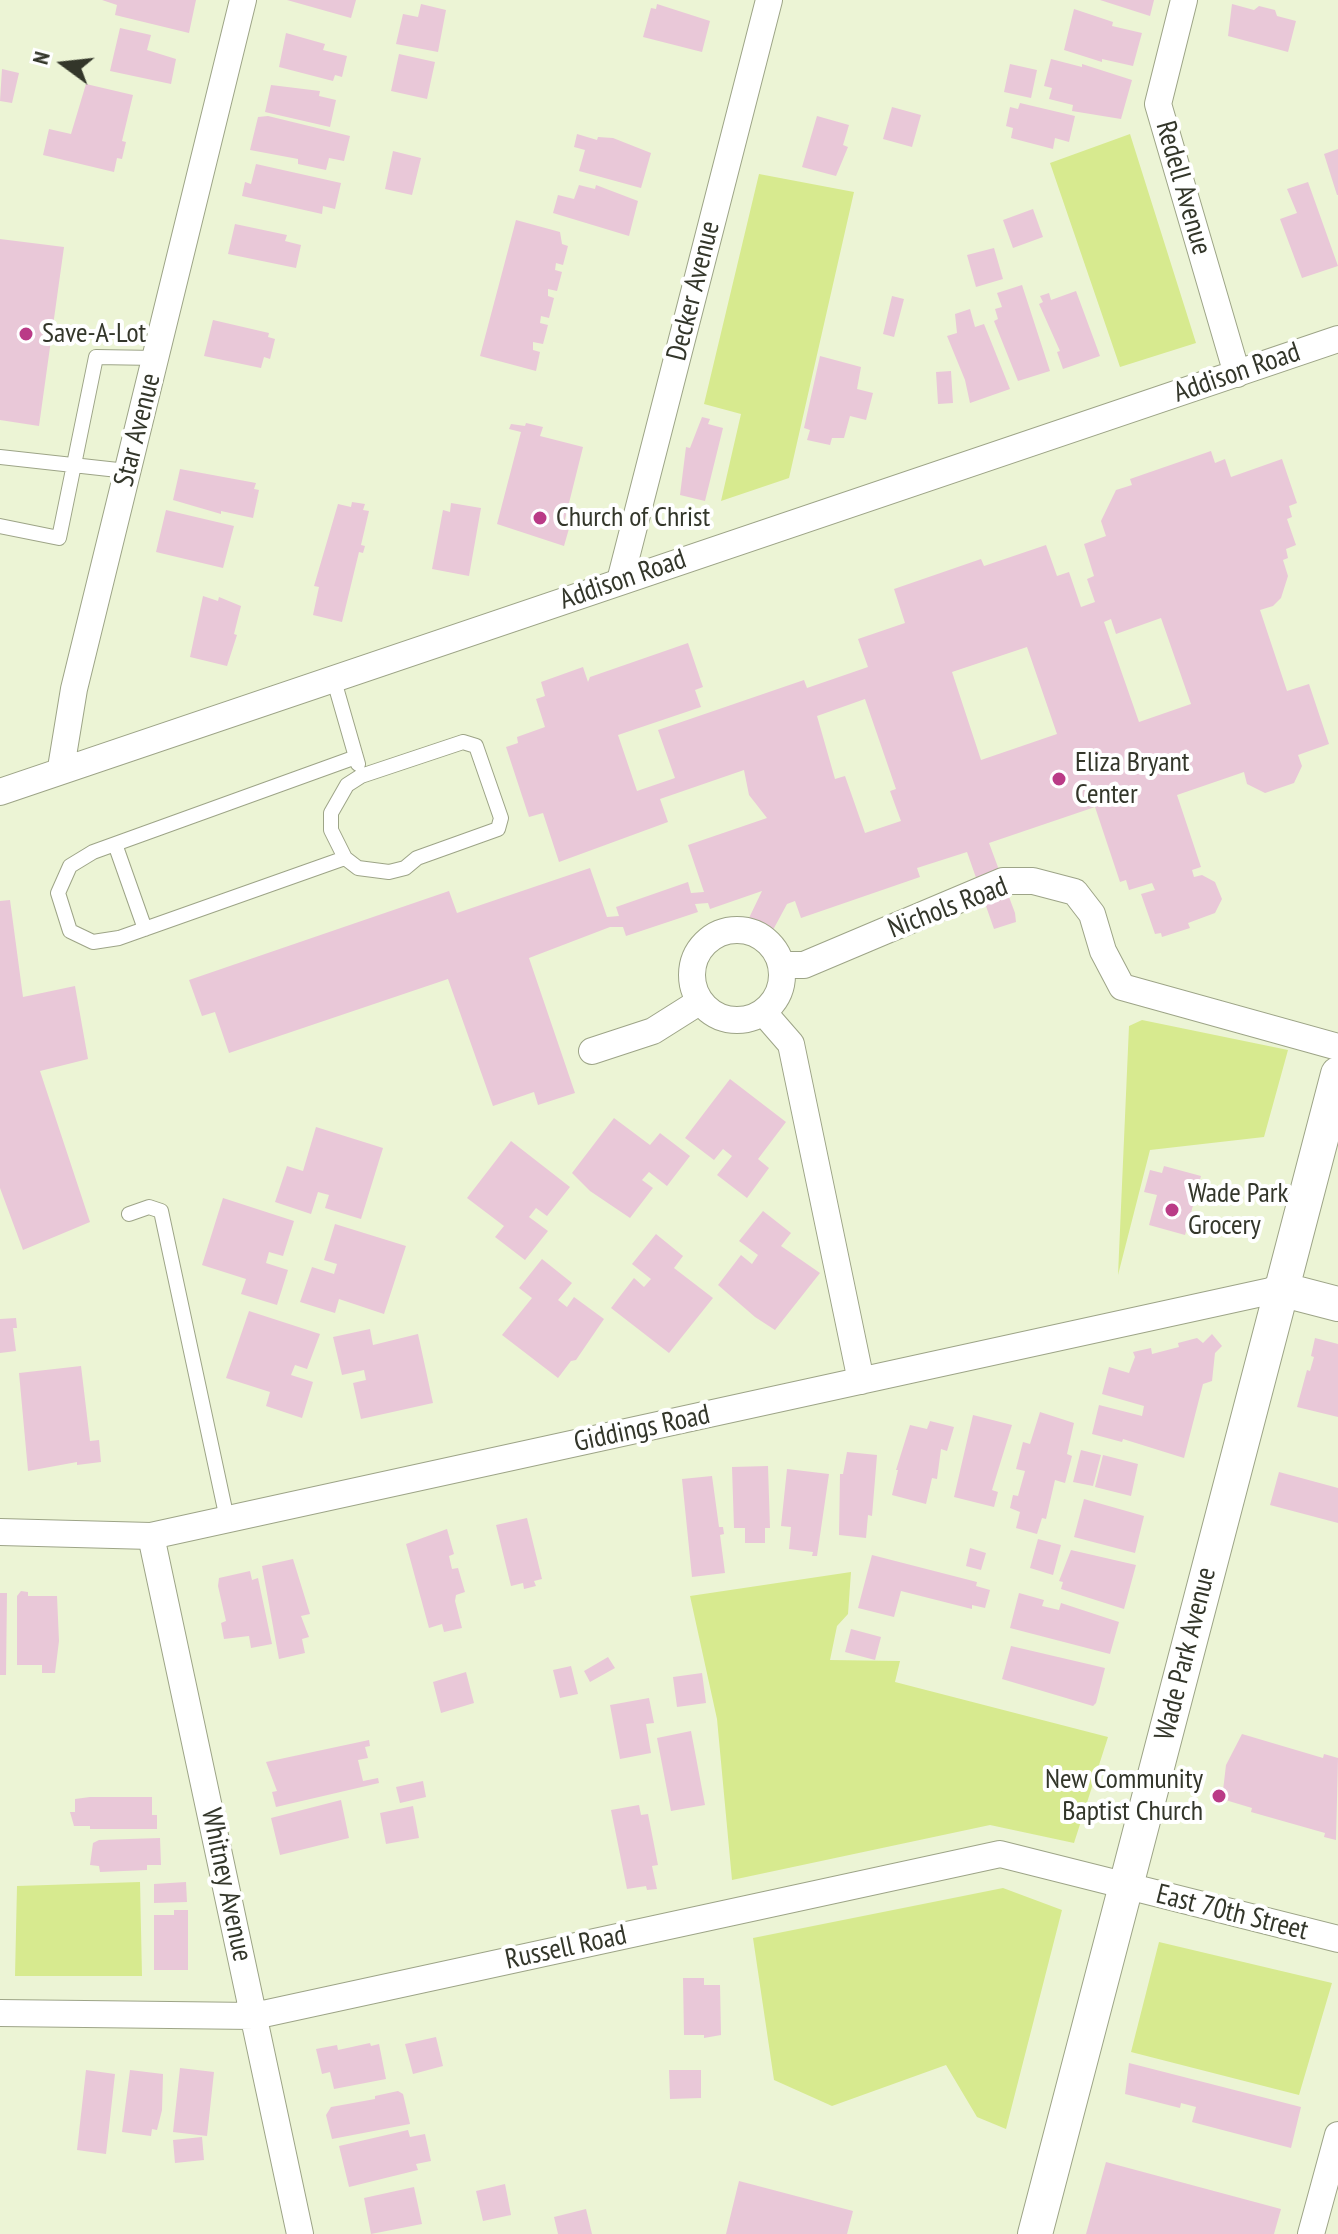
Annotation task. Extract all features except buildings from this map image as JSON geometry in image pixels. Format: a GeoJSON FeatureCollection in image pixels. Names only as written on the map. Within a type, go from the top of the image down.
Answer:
{"type":"FeatureCollection","features":[{"type":"Feature","properties":{"kind":"street","name":"Star Avenue"},"geometry":{"type":"LineString","coordinates":[[61,768],[74,689],[243,0]]}},
{"type":"Feature","properties":{"kind":"street","name":"Decker Avenue"},"geometry":{"type":"LineString","coordinates":[[620,581],[769,0]]}},
{"type":"Feature","properties":{"kind":"street","name":"Redell Avenue"},"geometry":{"type":"LineString","coordinates":[[1184,0],[1158,104],[1237,374]]}},
{"type":"Feature","properties":{"kind":"street","name":"Addison Road"},"geometry":{"type":"LineString","coordinates":[[0,792],[61,768],[1338,339]]}},
{"type":"Feature","properties":{"kind":"street","name":"Nichols Road"},"geometry":{"type":"LineString","coordinates":[[782,965],[804,965],[1003,881],[1033,881],[1075,892],[1092,914],[1103,951],[1122,987],[1338,1047]]}},
{"type":"Feature","properties":{"kind":"street"},"geometry":{"type":"LineString","coordinates":[[727,930],[745,930],[768,942],[782,965],[782,983],[776,1000],[764,1013],[747,1020],[729,1020],[712,1014],[699,1002],[692,986],[692,967],[698,951],[710,938],[727,930]]}},
{"type":"Feature","properties":{"kind":"street"},"geometry":{"type":"LineString","coordinates":[[592,1051],[653,1031],[699,1002]]}},
{"type":"Feature","properties":{"kind":"street"},"geometry":{"type":"LineString","coordinates":[[764,1013],[791,1044],[861,1381]]}},
{"type":"Feature","properties":{"kind":"street","name":"Wade Park Avenue"},"geometry":{"type":"LineString","coordinates":[[1035,2234],[1338,1077]]}},
{"type":"Feature","properties":{"kind":"street"},"geometry":{"type":"LineString","coordinates":[[1280,1289],[1338,1304]]}},
{"type":"Feature","properties":{"kind":"street","name":"Giddings Road"},"geometry":{"type":"LineString","coordinates":[[0,1532],[151,1536],[1280,1289]]}},
{"type":"Feature","properties":{"kind":"street","name":"Whitney Avenue"},"geometry":{"type":"LineString","coordinates":[[151,1536],[300,2234]]}},
{"type":"Feature","properties":{"kind":"street","name":"Russell Road"},"geometry":{"type":"LineString","coordinates":[[0,2013],[254,2016],[1000,1854],[1126,1886]]}},
{"type":"Feature","properties":{"kind":"street","name":"East 70th Street"},"geometry":{"type":"LineString","coordinates":[[1126,1886],[1338,1939]]}},
{"type":"Feature","properties":{"kind":"street"},"geometry":{"type":"LineString","coordinates":[[1311,2234],[1338,2135]]}},
{"type":"Feature","properties":{"kind":"lane"},"geometry":{"type":"LineString","coordinates":[[0,526],[59,538],[96,357],[156,358]]}},
{"type":"Feature","properties":{"kind":"lane"},"geometry":{"type":"LineString","coordinates":[[0,457],[127,471]]}},
{"type":"Feature","properties":{"kind":"lane"},"geometry":{"type":"LineString","coordinates":[[333,677],[361,776]]}},
{"type":"Feature","properties":{"kind":"lane"},"geometry":{"type":"LineString","coordinates":[[463,742],[476,746],[501,818],[498,829],[417,858],[405,868],[373,873],[345,858],[331,830],[331,813],[347,785],[361,776],[463,742]]}},
{"type":"Feature","properties":{"kind":"lane"},"geometry":{"type":"LineString","coordinates":[[345,858],[145,929],[93,942],[70,931],[58,893],[70,866],[115,844],[356,757]]}},
{"type":"Feature","properties":{"kind":"lane"},"geometry":{"type":"LineString","coordinates":[[115,844],[145,929]]}},
{"type":"Feature","properties":{"kind":"lane"},"geometry":{"type":"LineString","coordinates":[[129,1214],[149,1207],[161,1211],[227,1519]]}},
{"type":"Feature","properties":{"kind":"green space"},"geometry":{"type":"Polygon","coordinates":[[[1130,134],[1196,343],[1120,367],[1050,163],[1130,134]]]}},
{"type":"Feature","properties":{"kind":"green space"},"geometry":{"type":"Polygon","coordinates":[[[759,174],[854,192],[789,478],[721,501],[741,414],[704,404],[759,174]]]}},
{"type":"Feature","properties":{"kind":"green space"},"geometry":{"type":"Polygon","coordinates":[[[1142,1020],[1288,1050],[1264,1137],[1150,1150],[1118,1275],[1129,1026],[1142,1020]]]}},
{"type":"Feature","properties":{"kind":"green space"},"geometry":{"type":"Polygon","coordinates":[[[851,1572],[848,1614],[837,1626],[830,1660],[900,1661],[895,1682],[1108,1737],[1074,1843],[990,1825],[732,1880],[717,1719],[690,1596],[851,1572]]]}},
{"type":"Feature","properties":{"kind":"green space"},"geometry":{"type":"Polygon","coordinates":[[[140,1882],[142,1976],[15,1976],[17,1886],[140,1882]]]}},
{"type":"Feature","properties":{"kind":"green space"},"geometry":{"type":"Polygon","coordinates":[[[1003,1888],[1062,1910],[1006,2129],[977,2117],[946,2065],[832,2106],[774,2080],[753,1938],[1003,1888]]]}},
{"type":"Feature","properties":{"kind":"green space"},"geometry":{"type":"Polygon","coordinates":[[[1159,1942],[1332,1983],[1299,2095],[1131,2052],[1159,1942]]]}},
{"type":"Feature","properties":{"kind":"place","name":"Save-A-Lot"},"geometry":{"type":"Point","coordinates":[26,334]}},
{"type":"Feature","properties":{"kind":"place","name":"Church of Christ"},"geometry":{"type":"Point","coordinates":[540,518]}},
{"type":"Feature","properties":{"kind":"place","name":"Eliza Bryant Center"},"geometry":{"type":"Point","coordinates":[1059,779]}},
{"type":"Feature","properties":{"kind":"place","name":"Wade Park Grocery"},"geometry":{"type":"Point","coordinates":[1172,1210]}},
{"type":"Feature","properties":{"kind":"place","name":"New Community Baptist Church"},"geometry":{"type":"Point","coordinates":[1219,1796]}}]}
